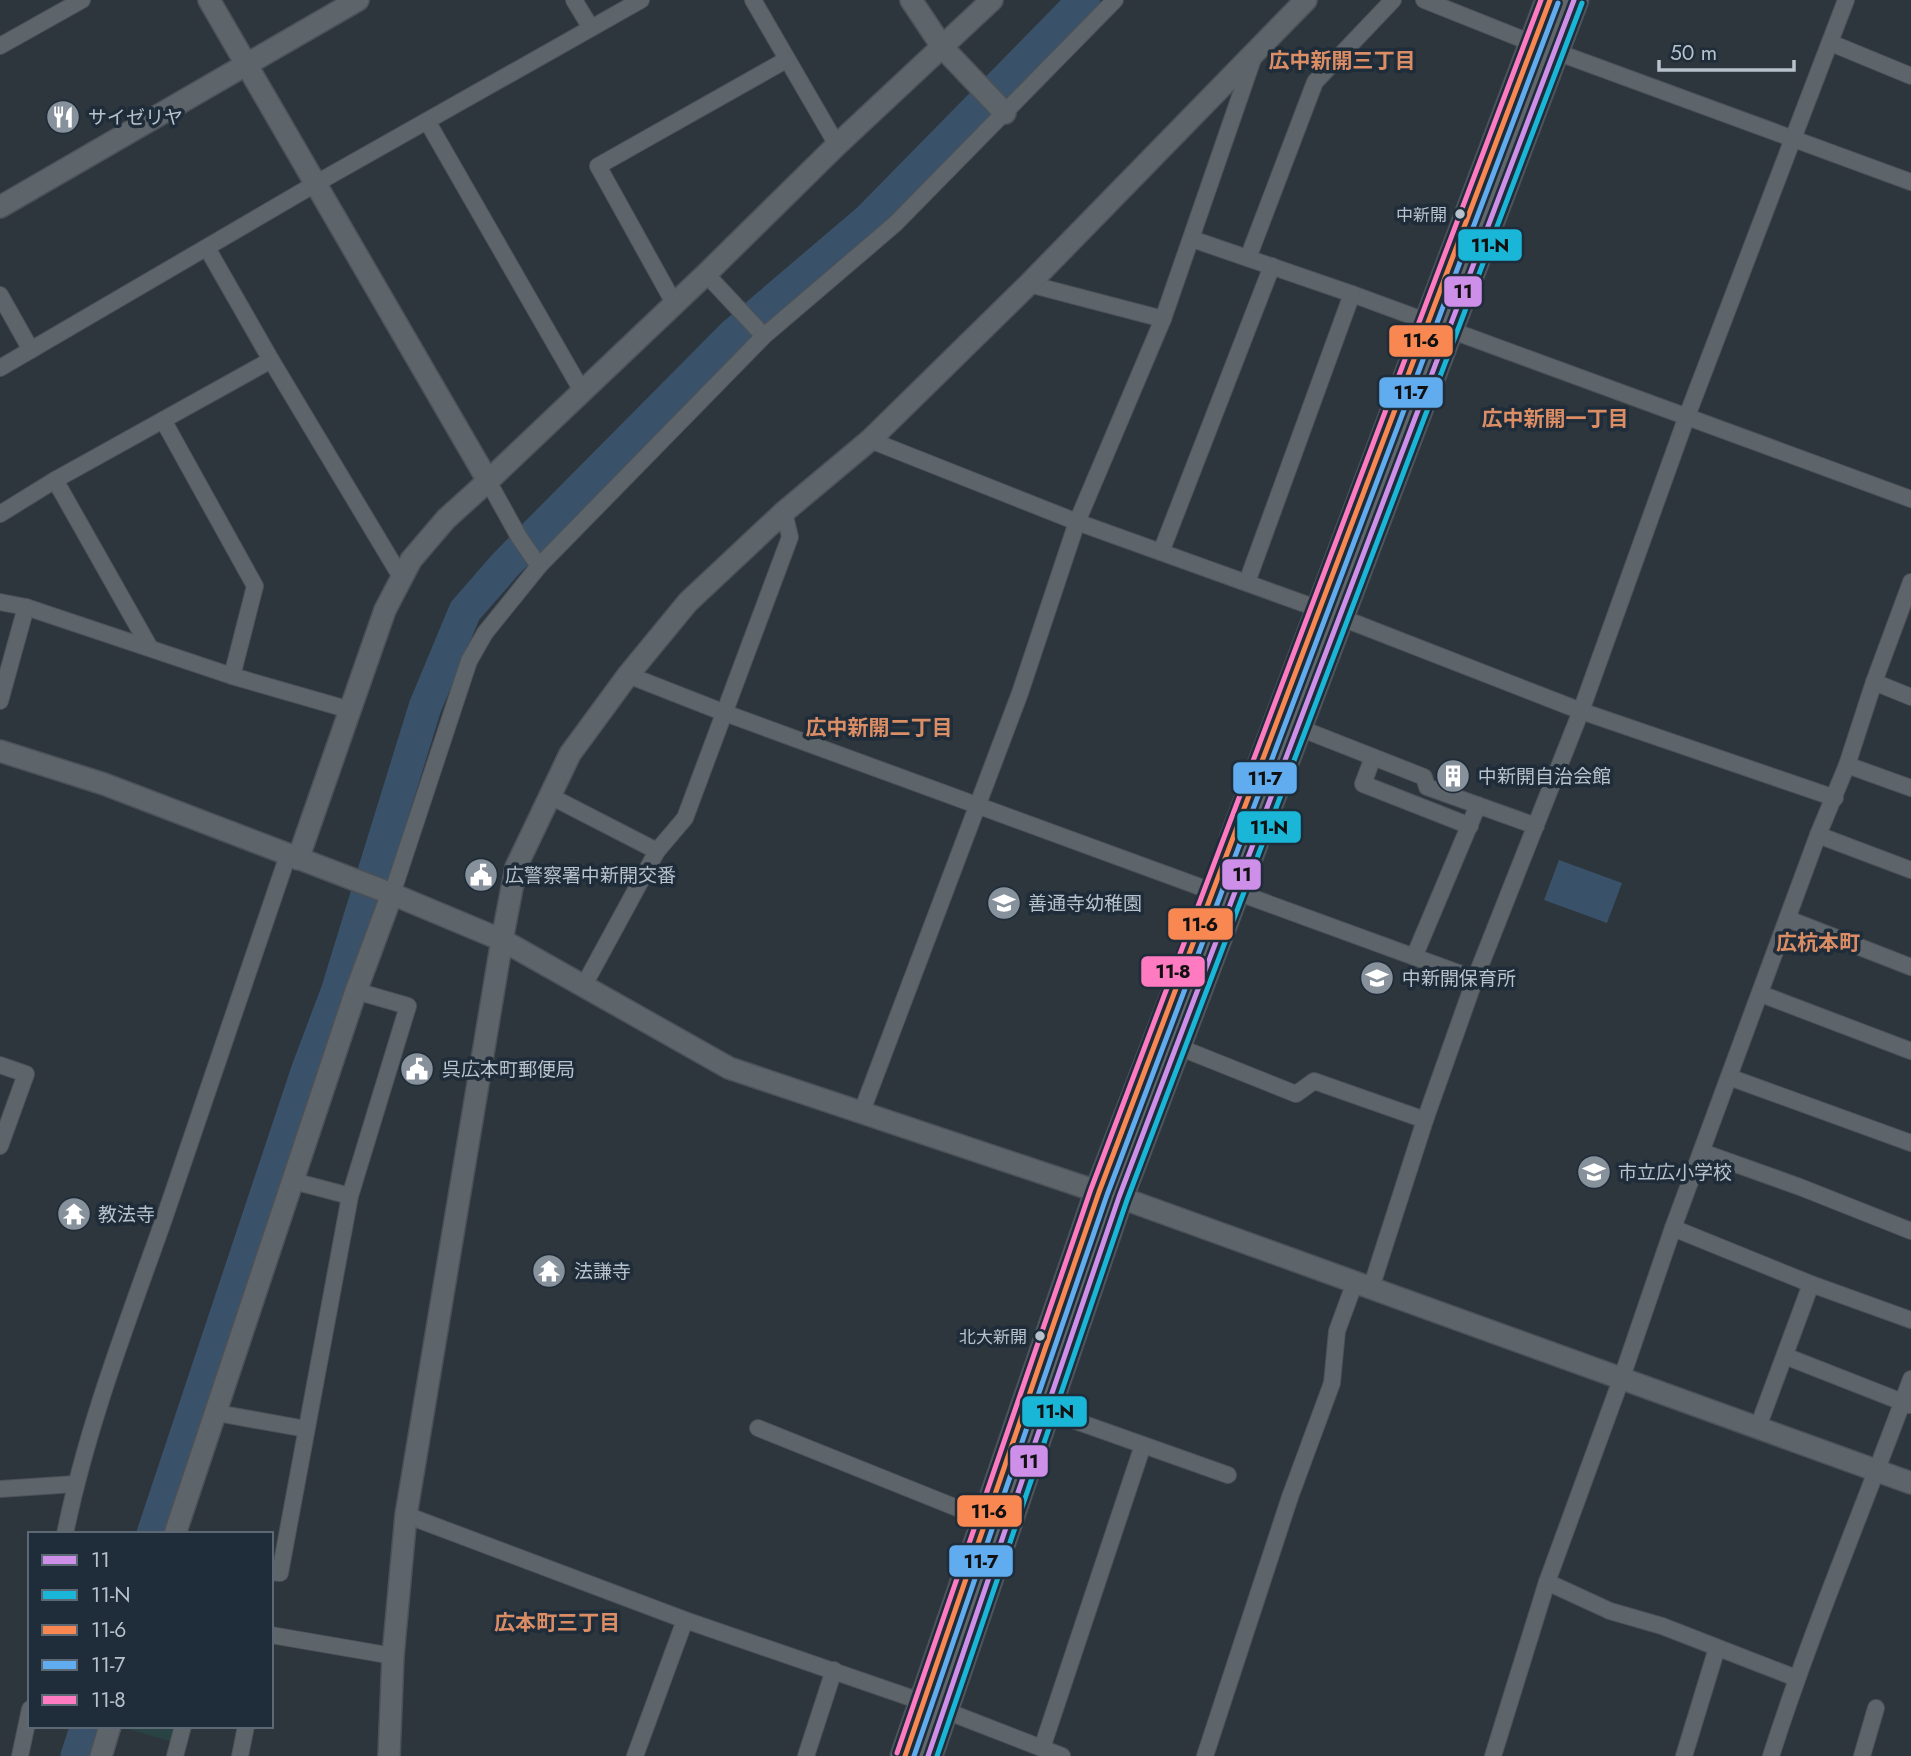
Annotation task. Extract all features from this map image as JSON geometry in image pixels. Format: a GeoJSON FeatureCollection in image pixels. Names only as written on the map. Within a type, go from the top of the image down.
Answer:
{"type":"FeatureCollection","features":[{"type":"Feature","properties":{"kind":"highway"},"geometry":{"type":"LineString","coordinates":[[1544,47],[1550,0]]}},
{"type":"Feature","properties":{"kind":"highway"},"geometry":{"type":"LineString","coordinates":[[905,1756],[933,1707],[1109,1195],[1222,890],[1544,47],[1574,0]]}},
{"type":"Feature","properties":{"kind":"highway"},"geometry":{"type":"LineString","coordinates":[[1109,1195],[1177,1046],[1222,890],[1297,727],[1329,613]]}},
{"type":"Feature","properties":{"kind":"highway"},"geometry":{"type":"LineString","coordinates":[[928,1756],[933,1707],[986,1520],[1037,1407]]}},
{"type":"Feature","properties":{"kind":"street"},"geometry":{"type":"LineString","coordinates":[[209,0],[534,559]]}},
{"type":"Feature","properties":{"kind":"street"},"geometry":{"type":"LineString","coordinates":[[0,207],[358,0]]}},
{"type":"Feature","properties":{"kind":"street"},"geometry":{"type":"LineString","coordinates":[[574,0],[591,28]]}},
{"type":"Feature","properties":{"kind":"street"},"geometry":{"type":"LineString","coordinates":[[0,368],[315,184],[640,0]]}},
{"type":"Feature","properties":{"kind":"street"},"geometry":{"type":"LineString","coordinates":[[753,0],[837,145]]}},
{"type":"Feature","properties":{"kind":"street"},"geometry":{"type":"LineString","coordinates":[[911,0],[943,48],[993,100]]}},
{"type":"Feature","properties":{"kind":"street"},"geometry":{"type":"LineString","coordinates":[[65,1532],[75,1484],[97,1406],[221,1056],[248,970],[350,709],[385,610],[411,560],[446,519],[992,0]]}},
{"type":"Feature","properties":{"kind":"street"},"geometry":{"type":"LineString","coordinates":[[176,1532],[356,991],[378,888],[470,661],[485,633],[534,559],[759,330],[895,224],[993,100],[1115,0]]}},
{"type":"Feature","properties":{"kind":"street"},"geometry":{"type":"LineString","coordinates":[[389,1756],[393,1656],[406,1515],[502,940],[516,867],[570,754],[628,674],[688,602],[784,512],[870,440],[1029,284],[1306,0]]}},
{"type":"Feature","properties":{"kind":"street"},"geometry":{"type":"LineString","coordinates":[[1248,257],[1315,82],[1393,0]]}},
{"type":"Feature","properties":{"kind":"street"},"geometry":{"type":"LineString","coordinates":[[1424,0],[1911,182]]}},
{"type":"Feature","properties":{"kind":"street"},"geometry":{"type":"LineString","coordinates":[[1205,1756],[1290,1497],[1332,1383],[1337,1331],[1363,1285],[1475,979],[1581,711],[1687,416],[1846,0]]}},
{"type":"Feature","properties":{"kind":"street"},"geometry":{"type":"LineString","coordinates":[[0,46],[72,3]]}},
{"type":"Feature","properties":{"kind":"street"},"geometry":{"type":"LineString","coordinates":[[1831,43],[1911,76]]}},
{"type":"Feature","properties":{"kind":"street"},"geometry":{"type":"LineString","coordinates":[[862,1111],[1020,693],[1077,522],[1163,319],[1258,47]]}},
{"type":"Feature","properties":{"kind":"street"},"geometry":{"type":"LineString","coordinates":[[674,303],[598,166],[786,60]]}},
{"type":"Feature","properties":{"kind":"street"},"geometry":{"type":"LineString","coordinates":[[427,121],[582,391]]}},
{"type":"Feature","properties":{"kind":"street"},"geometry":{"type":"LineString","coordinates":[[1192,239],[1352,294],[1911,499]]}},
{"type":"Feature","properties":{"kind":"street"},"geometry":{"type":"LineString","coordinates":[[207,248],[401,577]]}},
{"type":"Feature","properties":{"kind":"street"},"geometry":{"type":"LineString","coordinates":[[1161,552],[1272,266]]}},
{"type":"Feature","properties":{"kind":"street"},"geometry":{"type":"LineString","coordinates":[[706,274],[759,330]]}},
{"type":"Feature","properties":{"kind":"street"},"geometry":{"type":"LineString","coordinates":[[1029,284],[1163,319]]}},
{"type":"Feature","properties":{"kind":"street"},"geometry":{"type":"LineString","coordinates":[[1247,582],[1352,294]]}},
{"type":"Feature","properties":{"kind":"street"},"geometry":{"type":"LineString","coordinates":[[0,295],[31,350]]}},
{"type":"Feature","properties":{"kind":"street"},"geometry":{"type":"LineString","coordinates":[[0,514],[55,480],[271,360]]}},
{"type":"Feature","properties":{"kind":"street"},"geometry":{"type":"LineString","coordinates":[[163,420],[255,586],[232,676]]}},
{"type":"Feature","properties":{"kind":"street"},"geometry":{"type":"LineString","coordinates":[[870,440],[1077,522],[1247,582],[1581,711],[1835,798]]}},
{"type":"Feature","properties":{"kind":"street"},"geometry":{"type":"LineString","coordinates":[[55,480],[150,648]]}},
{"type":"Feature","properties":{"kind":"street"},"geometry":{"type":"LineString","coordinates":[[583,987],[657,851],[685,818],[790,537],[784,512]]}},
{"type":"Feature","properties":{"kind":"street"},"geometry":{"type":"LineString","coordinates":[[1493,1756],[1547,1583],[1673,1228],[1818,835],[1835,798],[1874,682],[1908,601],[1911,582]]}},
{"type":"Feature","properties":{"kind":"street"},"geometry":{"type":"LineString","coordinates":[[0,601],[26,607],[232,676],[350,709]]}},
{"type":"Feature","properties":{"kind":"street"},"geometry":{"type":"LineString","coordinates":[[0,701],[26,607]]}},
{"type":"Feature","properties":{"kind":"street"},"geometry":{"type":"LineString","coordinates":[[628,674],[725,713],[978,805],[1475,979]]}},
{"type":"Feature","properties":{"kind":"street"},"geometry":{"type":"LineString","coordinates":[[1874,682],[1911,697]]}},
{"type":"Feature","properties":{"kind":"street"},"geometry":{"type":"LineString","coordinates":[[1297,727],[1424,777],[1427,787],[1536,826]]}},
{"type":"Feature","properties":{"kind":"street"},"geometry":{"type":"LineString","coordinates":[[0,751],[104,784],[378,888],[502,940],[729,1068],[1109,1195],[1911,1483]]}},
{"type":"Feature","properties":{"kind":"street"},"geometry":{"type":"LineString","coordinates":[[1373,757],[1363,784],[1470,826]]}},
{"type":"Feature","properties":{"kind":"street"},"geometry":{"type":"LineString","coordinates":[[1847,765],[1911,788]]}},
{"type":"Feature","properties":{"kind":"street"},"geometry":{"type":"LineString","coordinates":[[550,796],[657,851]]}},
{"type":"Feature","properties":{"kind":"street"},"geometry":{"type":"LineString","coordinates":[[1414,957],[1478,805]]}},
{"type":"Feature","properties":{"kind":"street"},"geometry":{"type":"LineString","coordinates":[[1818,835],[1911,870]]}},
{"type":"Feature","properties":{"kind":"street"},"geometry":{"type":"LineString","coordinates":[[1788,919],[1911,967]]}},
{"type":"Feature","properties":{"kind":"street"},"geometry":{"type":"LineString","coordinates":[[273,1572],[280,1573],[350,1196],[408,1006],[356,991]]}},
{"type":"Feature","properties":{"kind":"street"},"geometry":{"type":"LineString","coordinates":[[1761,994],[1911,1051]]}},
{"type":"Feature","properties":{"kind":"street"},"geometry":{"type":"LineString","coordinates":[[1177,1046],[1296,1094],[1314,1081],[1425,1120]]}},
{"type":"Feature","properties":{"kind":"street"},"geometry":{"type":"LineString","coordinates":[[0,1065],[26,1074],[0,1146]]}},
{"type":"Feature","properties":{"kind":"street"},"geometry":{"type":"LineString","coordinates":[[1729,1077],[1911,1143]]}},
{"type":"Feature","properties":{"kind":"street"},"geometry":{"type":"LineString","coordinates":[[1702,1152],[1911,1231]]}},
{"type":"Feature","properties":{"kind":"street"},"geometry":{"type":"LineString","coordinates":[[293,1181],[350,1196]]}},
{"type":"Feature","properties":{"kind":"street"},"geometry":{"type":"LineString","coordinates":[[1673,1228],[1811,1284],[1911,1320]]}},
{"type":"Feature","properties":{"kind":"street"},"geometry":{"type":"LineString","coordinates":[[1758,1427],[1811,1284]]}},
{"type":"Feature","properties":{"kind":"street"},"geometry":{"type":"LineString","coordinates":[[1785,1356],[1907,1403]]}},
{"type":"Feature","properties":{"kind":"street"},"geometry":{"type":"LineString","coordinates":[[1771,1756],[1796,1678],[1907,1403],[1911,1379]]}},
{"type":"Feature","properties":{"kind":"street"},"geometry":{"type":"LineString","coordinates":[[1037,1407],[1228,1475]]}},
{"type":"Feature","properties":{"kind":"street"},"geometry":{"type":"LineString","coordinates":[[217,1413],[306,1429]]}},
{"type":"Feature","properties":{"kind":"street"},"geometry":{"type":"LineString","coordinates":[[758,1428],[986,1520]]}},
{"type":"Feature","properties":{"kind":"street"},"geometry":{"type":"LineString","coordinates":[[1042,1748],[1143,1445]]}},
{"type":"Feature","properties":{"kind":"street"},"geometry":{"type":"LineString","coordinates":[[0,1489],[75,1484]]}},
{"type":"Feature","properties":{"kind":"street"},"geometry":{"type":"LineString","coordinates":[[406,1515],[685,1620],[834,1670],[1062,1756]]}},
{"type":"Feature","properties":{"kind":"street"},"geometry":{"type":"LineString","coordinates":[[1547,1583],[1610,1611],[1662,1626],[1796,1678]]}},
{"type":"Feature","properties":{"kind":"street"},"geometry":{"type":"LineString","coordinates":[[635,1756],[685,1620]]}},
{"type":"Feature","properties":{"kind":"street"},"geometry":{"type":"LineString","coordinates":[[273,1635],[393,1656]]}},
{"type":"Feature","properties":{"kind":"street"},"geometry":{"type":"LineString","coordinates":[[1684,1756],[1717,1648]]}},
{"type":"Feature","properties":{"kind":"street"},"geometry":{"type":"LineString","coordinates":[[806,1756],[834,1670]]}},
{"type":"Feature","properties":{"kind":"street"},"geometry":{"type":"LineString","coordinates":[[1861,1756],[1876,1708]]}},
{"type":"Feature","properties":{"kind":"street"},"geometry":{"type":"LineString","coordinates":[[20,1756],[28,1718]]}},
{"type":"Feature","properties":{"kind":"street"},"geometry":{"type":"LineString","coordinates":[[101,1756],[109,1728]]}},
{"type":"Feature","properties":{"kind":"street"},"geometry":{"type":"LineString","coordinates":[[175,1756],[182,1728]]}},
{"type":"Feature","properties":{"kind":"street"},"geometry":{"type":"LineString","coordinates":[[240,1756],[246,1728]]}},
{"type":"Feature","properties":{"kind":"green space"},"geometry":{"type":"Polygon","coordinates":[[[124,1728],[177,1728],[173,1742],[124,1728]]]}},
{"type":"Feature","properties":{"kind":"water"},"geometry":{"type":"Polygon","coordinates":[[[1559,860],[1622,883],[1607,923],[1544,900],[1559,860]]]}},
{"type":"Feature","properties":{"kind":"waterway"},"geometry":{"type":"LineString","coordinates":[[154,1532],[308,1069],[337,992],[425,707],[465,611],[505,565],[733,335],[868,220],[1084,0]]}},
{"type":"Feature","properties":{"kind":"waterway"},"geometry":{"type":"LineString","coordinates":[[77,1756],[86,1728]]}},
{"type":"Feature","properties":{"kind":"transit line","name":"11-8"},"geometry":{"type":"LineString","coordinates":[[897,1753],[1091,1189],[1541,0]]}},
{"type":"Feature","properties":{"kind":"transit line","name":"11-6"},"geometry":{"type":"LineString","coordinates":[[905,1756],[1099,1192],[1550,0]]}},
{"type":"Feature","properties":{"kind":"transit line","name":"11"},"geometry":{"type":"LineString","coordinates":[[928,1756],[1119,1197],[1574,0]]}},
{"type":"Feature","properties":{"kind":"transit line","name":"11-7"},"geometry":{"type":"LineString","coordinates":[[914,1756],[1107,1195],[1558,3]]}},
{"type":"Feature","properties":{"kind":"transit line","name":"11-N"},"geometry":{"type":"LineString","coordinates":[[937,1756],[1127,1200],[1582,3]]}},
{"type":"Feature","properties":{"kind":"place","name":"サイゼリヤ"},"geometry":{"type":"Point","coordinates":[63,117]}},
{"type":"Feature","properties":{"kind":"place","name":"中新開"},"geometry":{"type":"Point","coordinates":[1460,214]}},
{"type":"Feature","properties":{"kind":"place","name":"中新開自治会館"},"geometry":{"type":"Point","coordinates":[1453,776]}},
{"type":"Feature","properties":{"kind":"place","name":"広警察署中新開交番"},"geometry":{"type":"Point","coordinates":[481,875]}},
{"type":"Feature","properties":{"kind":"place","name":"善通寺幼稚園"},"geometry":{"type":"Point","coordinates":[1004,903]}},
{"type":"Feature","properties":{"kind":"place","name":"中新開保育所"},"geometry":{"type":"Point","coordinates":[1377,978]}},
{"type":"Feature","properties":{"kind":"place","name":"呉広本町郵便局"},"geometry":{"type":"Point","coordinates":[417,1069]}},
{"type":"Feature","properties":{"kind":"place","name":"市立広小学校"},"geometry":{"type":"Point","coordinates":[1594,1172]}},
{"type":"Feature","properties":{"kind":"place","name":"教法寺"},"geometry":{"type":"Point","coordinates":[74,1214]}},
{"type":"Feature","properties":{"kind":"place","name":"法謙寺"},"geometry":{"type":"Point","coordinates":[549,1271]}},
{"type":"Feature","properties":{"kind":"place","name":"北大新開"},"geometry":{"type":"Point","coordinates":[1040,1336]}},
{"type":"Feature","properties":{"kind":"district","name":"広中新開三丁目"},"geometry":{"type":"Point","coordinates":[1342,61]}},
{"type":"Feature","properties":{"kind":"district","name":"広中新開一丁目"},"geometry":{"type":"Point","coordinates":[1555,419]}},
{"type":"Feature","properties":{"kind":"district","name":"広中新開二丁目"},"geometry":{"type":"Point","coordinates":[879,728]}},
{"type":"Feature","properties":{"kind":"district","name":"広杭本町"},"geometry":{"type":"Point","coordinates":[1818,943]}},
{"type":"Feature","properties":{"kind":"district","name":"広本町三丁目"},"geometry":{"type":"Point","coordinates":[557,1623]}}]}
